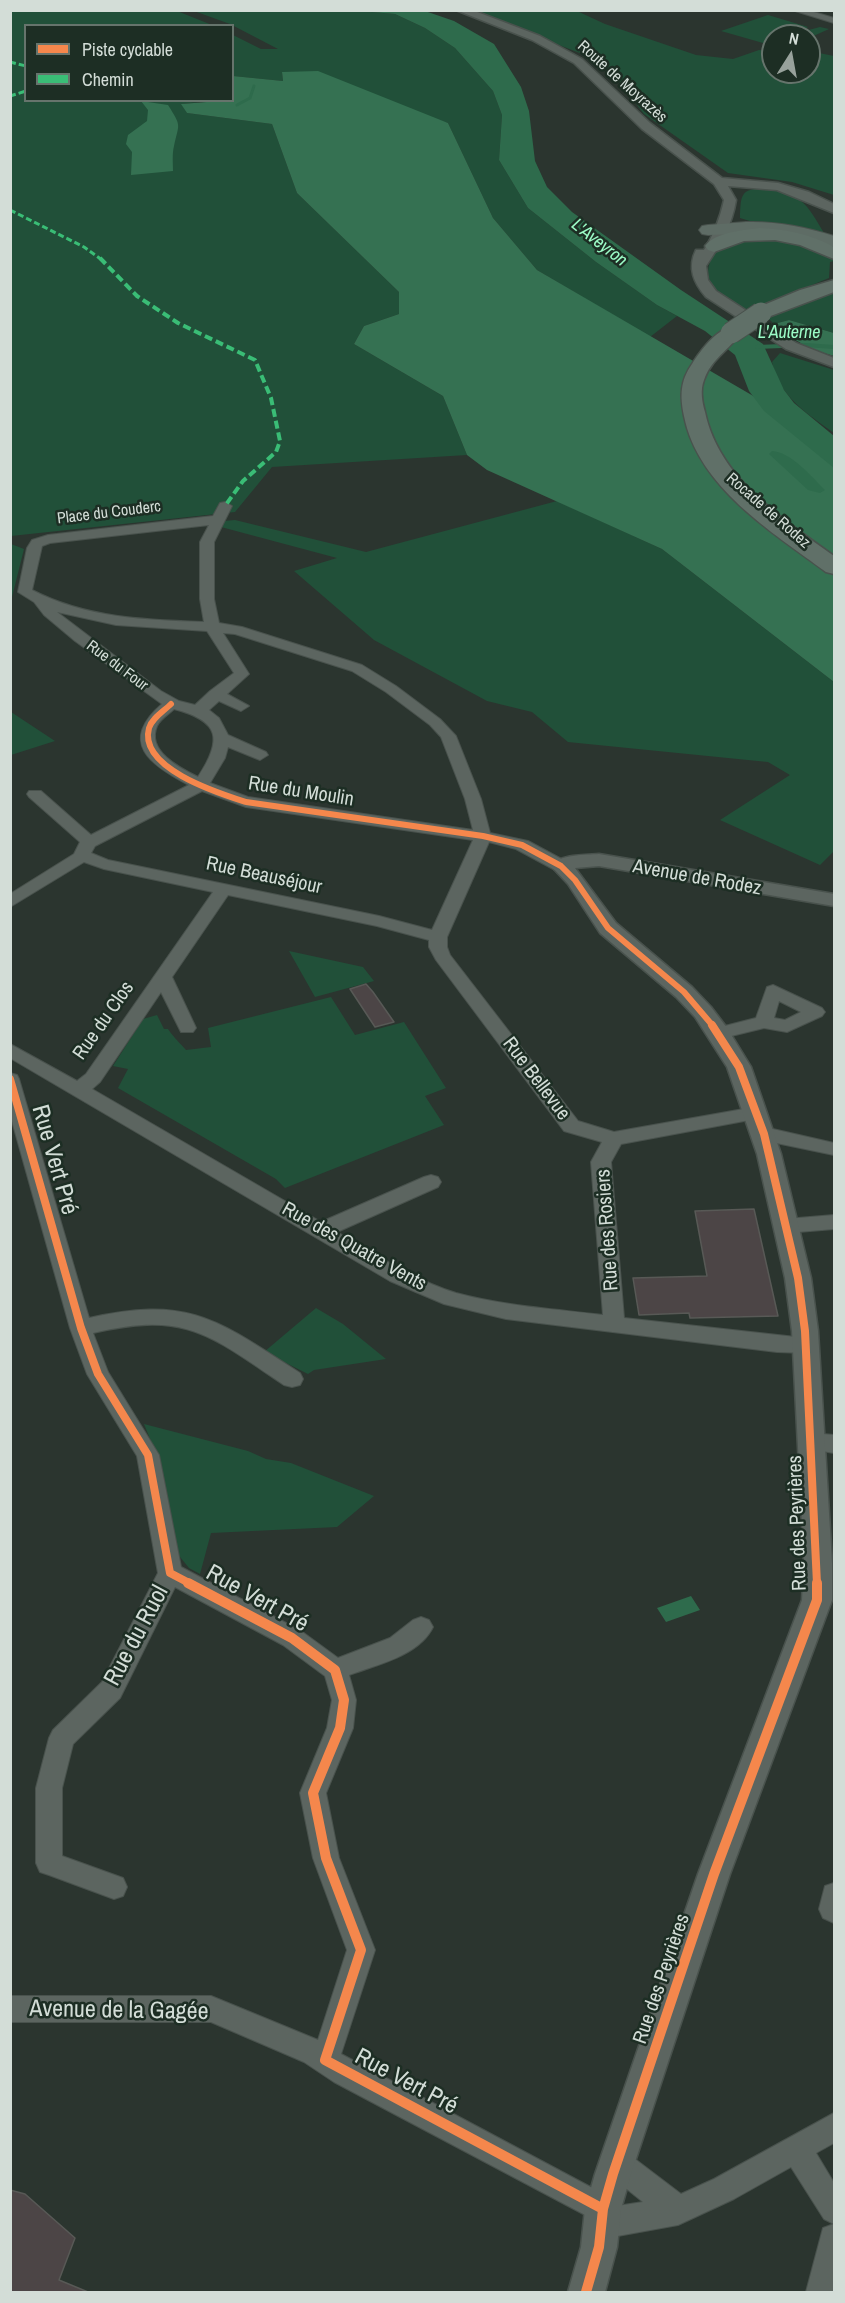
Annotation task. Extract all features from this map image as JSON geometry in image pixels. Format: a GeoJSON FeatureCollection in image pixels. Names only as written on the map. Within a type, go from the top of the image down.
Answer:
{"type":"FeatureCollection","features":[{"type":"Feature","properties":{"kind":"highway"},"geometry":{"type":"LineString","coordinates":[[719,231],[746,231],[794,237],[824,247],[834,254]]}},
{"type":"Feature","properties":{"kind":"highway"},"geometry":{"type":"LineString","coordinates":[[697,384],[718,344],[761,313],[831,287]]}},
{"type":"Feature","properties":{"kind":"highway","name":"Rocade de Rodez"},"geometry":{"type":"LineString","coordinates":[[697,384],[702,414],[708,429],[735,473],[768,504],[834,554]]}},
{"type":"Feature","properties":{"kind":"highway","name":"Rocade de Rodez"},"geometry":{"type":"LineString","coordinates":[[697,384],[693,416],[706,450],[732,484],[774,521],[834,567]]}},
{"type":"Feature","properties":{"kind":"main road"},"geometry":{"type":"LineString","coordinates":[[719,231],[798,232],[834,242]]}},
{"type":"Feature","properties":{"kind":"street","name":"Route de Moyrazès"},"geometry":{"type":"LineString","coordinates":[[460,10],[536,38],[578,61],[646,126],[724,188]]}},
{"type":"Feature","properties":{"kind":"street"},"geometry":{"type":"LineString","coordinates":[[796,10],[834,21]]}},
{"type":"Feature","properties":{"kind":"street"},"geometry":{"type":"LineString","coordinates":[[724,188],[767,185],[785,187],[814,198],[834,209]]}},
{"type":"Feature","properties":{"kind":"street"},"geometry":{"type":"LineString","coordinates":[[719,231],[724,188]]}},
{"type":"Feature","properties":{"kind":"street"},"geometry":{"type":"LineString","coordinates":[[724,188],[730,200],[719,231],[698,267],[701,283],[711,294],[774,337],[834,363]]}},
{"type":"Feature","properties":{"kind":"street"},"geometry":{"type":"LineString","coordinates":[[199,710],[242,674],[212,627],[207,599],[205,555],[207,542],[225,506]]}},
{"type":"Feature","properties":{"kind":"street","name":"Place du Couderc"},"geometry":{"type":"LineString","coordinates":[[64,627],[38,600],[25,592],[37,543],[48,538],[217,520]]}},
{"type":"Feature","properties":{"kind":"street"},"geometry":{"type":"LineString","coordinates":[[38,600],[75,612],[112,619],[237,630],[357,668],[391,689],[435,722],[448,736],[473,798],[483,836],[438,937]]}},
{"type":"Feature","properties":{"kind":"street","name":"Rue du Four"},"geometry":{"type":"LineString","coordinates":[[64,627],[132,676],[147,690],[171,704]]}},
{"type":"Feature","properties":{"kind":"street"},"geometry":{"type":"LineString","coordinates":[[216,694],[242,705]]}},
{"type":"Feature","properties":{"kind":"street"},"geometry":{"type":"LineString","coordinates":[[10,902],[85,849],[200,786],[219,755],[222,738],[213,720],[199,710],[171,704],[149,727],[147,745],[157,759],[200,786]]}},
{"type":"Feature","properties":{"kind":"street"},"geometry":{"type":"LineString","coordinates":[[222,738],[260,755]]}},
{"type":"Feature","properties":{"kind":"street","name":"Rue du Moulin"},"geometry":{"type":"LineString","coordinates":[[200,786],[246,801],[483,836],[522,846],[561,866]]}},
{"type":"Feature","properties":{"kind":"street"},"geometry":{"type":"LineString","coordinates":[[34,794],[85,849]]}},
{"type":"Feature","properties":{"kind":"street","name":"Rue Beauséjour"},"geometry":{"type":"LineString","coordinates":[[85,849],[104,864],[380,921],[438,937]]}},
{"type":"Feature","properties":{"kind":"street","name":"Avenue de Rodez"},"geometry":{"type":"LineString","coordinates":[[561,866],[579,861],[599,860],[834,900]]}},
{"type":"Feature","properties":{"kind":"street","name":"Rue des Peyrières"},"geometry":{"type":"LineString","coordinates":[[561,866],[575,880],[608,927],[684,992],[719,1032],[739,1067],[759,1124],[798,1278],[806,1345],[823,1443],[826,1548],[817,1600],[714,1874],[617,2163],[602,2217],[598,2247],[586,2292]]}},
{"type":"Feature","properties":{"kind":"street","name":"Rue du Clos"},"geometry":{"type":"LineString","coordinates":[[80,1089],[93,1078],[223,889]]}},
{"type":"Feature","properties":{"kind":"street","name":"Rue Bellevue"},"geometry":{"type":"LineString","coordinates":[[438,937],[438,947],[442,956],[571,1126],[614,1139],[759,1124]]}},
{"type":"Feature","properties":{"kind":"street","name":"Rue du Clos"},"geometry":{"type":"LineString","coordinates":[[163,976],[187,1028]]}},
{"type":"Feature","properties":{"kind":"street"},"geometry":{"type":"LineString","coordinates":[[719,1032],[764,1022]]}},
{"type":"Feature","properties":{"kind":"street","name":"Rue des Quatre Vents"},"geometry":{"type":"LineString","coordinates":[[16,1053],[406,1280],[451,1299],[506,1311],[777,1344],[806,1345]]}},
{"type":"Feature","properties":{"kind":"street","name":"Rue Vert Pré"},"geometry":{"type":"LineString","coordinates":[[16,1053],[10,1077],[81,1328],[98,1374],[148,1455],[170,1573],[292,1638],[335,1670],[344,1700],[340,1728],[313,1793],[326,1858],[361,1950],[326,2060],[602,2217]]}},
{"type":"Feature","properties":{"kind":"street"},"geometry":{"type":"LineString","coordinates":[[759,1124],[834,1149]]}},
{"type":"Feature","properties":{"kind":"street","name":"Rue des Rosiers"},"geometry":{"type":"LineString","coordinates":[[614,1139],[601,1162],[614,1324]]}},
{"type":"Feature","properties":{"kind":"street"},"geometry":{"type":"LineString","coordinates":[[322,1230],[431,1182]]}},
{"type":"Feature","properties":{"kind":"street"},"geometry":{"type":"LineString","coordinates":[[786,1226],[834,1222]]}},
{"type":"Feature","properties":{"kind":"street"},"geometry":{"type":"LineString","coordinates":[[81,1328],[127,1318],[174,1317],[208,1327],[292,1379]]}},
{"type":"Feature","properties":{"kind":"street","name":"Rue du Ruol"},"geometry":{"type":"LineString","coordinates":[[114,1887],[49,1863],[49,1788],[62,1738],[111,1690],[170,1573]]}},
{"type":"Feature","properties":{"kind":"street"},"geometry":{"type":"LineString","coordinates":[[335,1670],[399,1645],[421,1627]]}},
{"type":"Feature","properties":{"kind":"street"},"geometry":{"type":"LineString","coordinates":[[834,1895],[831,1909],[834,1910]]}},
{"type":"Feature","properties":{"kind":"street","name":"Avenue de la Gagée"},"geometry":{"type":"LineString","coordinates":[[10,2009],[211,2009],[314,2052],[326,2060]]}},
{"type":"Feature","properties":{"kind":"street"},"geometry":{"type":"LineString","coordinates":[[602,2217],[678,2210],[724,2189],[834,2127]]}},
{"type":"Feature","properties":{"kind":"street"},"geometry":{"type":"LineString","coordinates":[[796,2148],[834,2209]]}},
{"type":"Feature","properties":{"kind":"street"},"geometry":{"type":"LineString","coordinates":[[617,2163],[678,2210]]}},
{"type":"Feature","properties":{"kind":"street"},"geometry":{"type":"LineString","coordinates":[[821,2292],[834,2239]]}},
{"type":"Feature","properties":{"kind":"shaded area"},"geometry":{"type":"Polygon","coordinates":[[[10,11],[177,11],[210,24],[24,24],[24,102],[200,102],[182,104],[187,113],[272,124],[297,193],[399,292],[399,314],[364,326],[354,344],[443,396],[467,455],[272,467],[235,512],[11,536],[10,11]]]}},
{"type":"Feature","properties":{"kind":"shaded area"},"geometry":{"type":"Polygon","coordinates":[[[194,11],[360,11],[395,14],[425,28],[455,48],[493,91],[502,115],[499,160],[528,208],[596,262],[657,305],[677,316],[650,337],[537,270],[493,218],[448,123],[282,73],[283,81],[234,76],[234,36],[261,49],[278,49],[234,26],[234,24],[194,11]]]}},
{"type":"Feature","properties":{"kind":"shaded area"},"geometry":{"type":"Polygon","coordinates":[[[470,11],[577,11],[605,24],[696,55],[733,59],[761,50],[761,84],[821,84],[821,53],[834,56],[834,195],[792,182],[728,173],[644,114],[614,75],[585,55],[470,11]]]}},
{"type":"Feature","properties":{"kind":"shaded area"},"geometry":{"type":"Polygon","coordinates":[[[768,15],[798,24],[761,24],[761,42],[721,31],[768,15]]]}},
{"type":"Feature","properties":{"kind":"shaded area"},"geometry":{"type":"Polygon","coordinates":[[[318,71],[448,123],[493,218],[537,270],[834,443],[834,682],[662,549],[487,470],[467,455],[443,396],[354,344],[364,326],[399,314],[399,292],[297,193],[272,124],[187,113],[181,104],[234,102],[234,76],[283,81],[282,72],[318,71]]]}},
{"type":"Feature","properties":{"kind":"shaded area"},"geometry":{"type":"Polygon","coordinates":[[[142,102],[168,105],[176,117],[178,129],[173,152],[173,171],[131,175],[132,152],[126,144],[128,135],[147,121],[148,110],[142,102]]]}},
{"type":"Feature","properties":{"kind":"shaded area"},"geometry":{"type":"Polygon","coordinates":[[[766,188],[787,193],[802,201],[824,233],[763,225],[740,218],[744,194],[751,190],[766,188]]]}},
{"type":"Feature","properties":{"kind":"shaded area"},"geometry":{"type":"Polygon","coordinates":[[[780,238],[830,255],[834,261],[830,262],[829,278],[749,311],[726,298],[713,286],[708,271],[710,262],[723,246],[740,239],[780,238]]]}},
{"type":"Feature","properties":{"kind":"shaded area"},"geometry":{"type":"Polygon","coordinates":[[[834,293],[834,333],[789,320],[774,324],[766,316],[797,303],[834,293]]]}},
{"type":"Feature","properties":{"kind":"shaded area"},"geometry":{"type":"Polygon","coordinates":[[[789,320],[834,333],[834,356],[802,344],[774,324],[789,320]]]}},
{"type":"Feature","properties":{"kind":"shaded area"},"geometry":{"type":"Polygon","coordinates":[[[780,353],[834,370],[834,433],[796,404],[781,385],[772,362],[780,353]]]}},
{"type":"Feature","properties":{"kind":"shaded area"},"geometry":{"type":"Polygon","coordinates":[[[557,501],[662,549],[834,682],[834,851],[820,865],[720,820],[790,775],[768,762],[568,742],[532,712],[487,701],[374,640],[294,571],[337,558],[221,527],[224,521],[235,520],[366,552],[557,501]]]}},
{"type":"Feature","properties":{"kind":"shaded area"},"geometry":{"type":"Polygon","coordinates":[[[10,544],[24,549],[11,601],[10,544]]]}},
{"type":"Feature","properties":{"kind":"shaded area"},"geometry":{"type":"Polygon","coordinates":[[[11,712],[55,741],[11,755],[11,712]]]}},
{"type":"Feature","properties":{"kind":"shaded area"},"geometry":{"type":"Polygon","coordinates":[[[289,951],[363,967],[374,981],[315,997],[289,951]]]}},
{"type":"Feature","properties":{"kind":"shaded area"},"geometry":{"type":"Polygon","coordinates":[[[331,997],[355,1035],[404,1022],[446,1088],[425,1096],[444,1125],[285,1188],[276,1179],[118,1088],[128,1069],[113,1066],[143,1019],[157,1015],[164,1029],[168,1029],[186,1050],[211,1047],[208,1028],[331,997]]]}},
{"type":"Feature","properties":{"kind":"shaded area"},"geometry":{"type":"Polygon","coordinates":[[[316,1308],[343,1324],[386,1359],[314,1370],[308,1374],[264,1352],[316,1308]]]}},
{"type":"Feature","properties":{"kind":"shaded area"},"geometry":{"type":"Polygon","coordinates":[[[144,1424],[248,1451],[266,1459],[291,1463],[374,1496],[337,1527],[211,1533],[200,1574],[189,1568],[176,1552],[159,1461],[144,1424]]]}},
{"type":"Feature","properties":{"kind":"water","name":"L'Aveyron"},"geometry":{"type":"Polygon","coordinates":[[[360,11],[425,11],[454,21],[494,44],[521,87],[529,111],[535,161],[547,187],[572,212],[681,290],[763,344],[784,390],[794,403],[834,436],[834,468],[764,411],[749,391],[735,355],[705,331],[657,305],[596,262],[528,208],[499,160],[502,115],[493,91],[455,48],[425,28],[395,14],[360,11]]]}},
{"type":"Feature","properties":{"kind":"water"},"geometry":{"type":"Polygon","coordinates":[[[772,451],[794,460],[825,490],[820,493],[808,490],[769,454],[772,451]]]}},
{"type":"Feature","properties":{"kind":"water"},"geometry":{"type":"Polygon","coordinates":[[[691,1596],[700,1610],[666,1622],[657,1608],[691,1596]]]}},
{"type":"Feature","properties":{"kind":"building"},"geometry":{"type":"Polygon","coordinates":[[[366,984],[394,1022],[375,1027],[350,989],[366,984]]]}},
{"type":"Feature","properties":{"kind":"building"},"geometry":{"type":"Polygon","coordinates":[[[754,1209],[778,1316],[690,1318],[689,1313],[639,1315],[633,1278],[707,1276],[695,1211],[754,1209]]]}},
{"type":"Feature","properties":{"kind":"building"},"geometry":{"type":"Polygon","coordinates":[[[10,2190],[25,2194],[75,2238],[59,2280],[88,2292],[10,2292],[10,2190]]]}},
{"type":"Feature","properties":{"kind":"waterway"},"geometry":{"type":"LineString","coordinates":[[237,105],[250,98],[254,86]]}},
{"type":"Feature","properties":{"kind":"waterway","name":"L'Auterne"},"geometry":{"type":"LineString","coordinates":[[757,347],[806,345],[834,347]]}},
{"type":"Feature","properties":{"kind":"marked path"},"geometry":{"type":"LineString","coordinates":[[10,62],[24,66]]}},
{"type":"Feature","properties":{"kind":"marked path"},"geometry":{"type":"LineString","coordinates":[[10,96],[24,92]]}},
{"type":"Feature","properties":{"kind":"marked path"},"geometry":{"type":"LineString","coordinates":[[10,210],[84,247],[105,262],[118,279],[137,296],[178,323],[255,360],[271,398],[280,441],[276,452],[243,481],[225,506]]}},
{"type":"Feature","properties":{"kind":"cycle path"},"geometry":{"type":"LineString","coordinates":[[171,704],[149,727],[147,741],[153,753],[165,765],[199,785],[246,802],[483,836],[522,845],[561,866],[575,880],[608,928],[684,992],[719,1033],[739,1067],[764,1134],[798,1278],[805,1331],[818,1563],[817,1600],[714,1874],[613,2174],[603,2209],[599,2247],[586,2292]]}},
{"type":"Feature","properties":{"kind":"cycle path"},"geometry":{"type":"LineString","coordinates":[[10,1079],[81,1328],[98,1374],[148,1455],[170,1573],[292,1638],[335,1670],[344,1700],[340,1728],[313,1793],[326,1858],[361,1950],[325,2060],[603,2209]]}}]}
